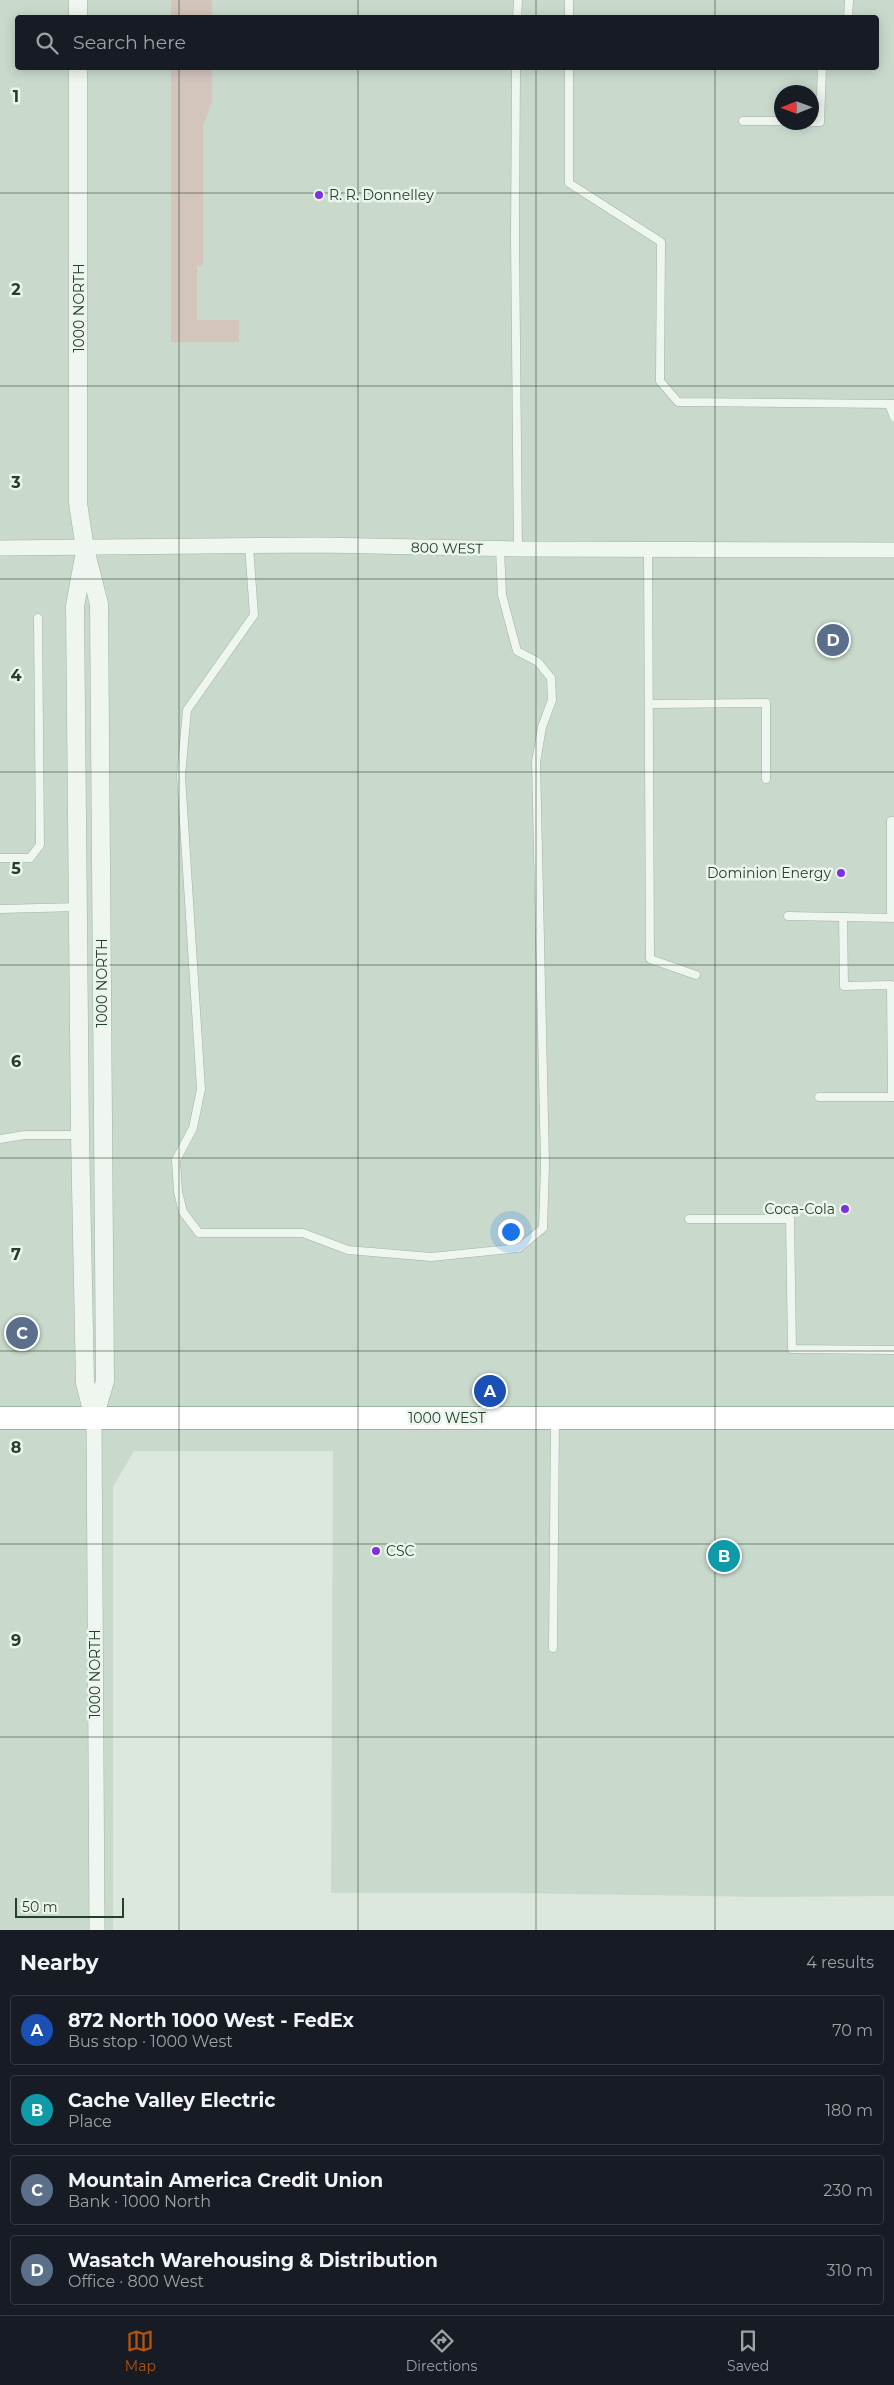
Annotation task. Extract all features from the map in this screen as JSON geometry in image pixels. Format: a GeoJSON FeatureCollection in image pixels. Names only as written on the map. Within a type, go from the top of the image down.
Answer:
{"type":"FeatureCollection","features":[{"type":"Feature","properties":{"kind":"main road","name":"1000 WEST"},"geometry":{"type":"LineString","coordinates":[[0,1418],[894,1418]]}},
{"type":"Feature","properties":{"kind":"street"},"geometry":{"type":"LineString","coordinates":[[78,0],[78,15]]}},
{"type":"Feature","properties":{"kind":"street","name":"1000 NORTH"},"geometry":{"type":"LineString","coordinates":[[78,70],[78,503],[85,549],[99,604],[105,1381],[94,1418]]}},
{"type":"Feature","properties":{"kind":"street","name":"800 WEST"},"geometry":{"type":"LineString","coordinates":[[0,548],[85,549],[249,546],[648,550],[894,550]]}},
{"type":"Feature","properties":{"kind":"street","name":"1000 NORTH"},"geometry":{"type":"LineString","coordinates":[[85,549],[75,606],[84,1383],[94,1418],[97,1930]]}},
{"type":"Feature","properties":{"kind":"lane"},"geometry":{"type":"LineString","coordinates":[[517,15],[518,0]]}},
{"type":"Feature","properties":{"kind":"lane"},"geometry":{"type":"LineString","coordinates":[[569,0],[569,15]]}},
{"type":"Feature","properties":{"kind":"lane"},"geometry":{"type":"LineString","coordinates":[[848,15],[849,0]]}},
{"type":"Feature","properties":{"kind":"lane"},"geometry":{"type":"LineString","coordinates":[[516,70],[515,238],[518,549]]}},
{"type":"Feature","properties":{"kind":"lane"},"geometry":{"type":"LineString","coordinates":[[569,70],[568,183],[661,242],[660,382],[678,402],[891,404],[894,417]]}},
{"type":"Feature","properties":{"kind":"lane"},"geometry":{"type":"LineString","coordinates":[[819,122],[822,70]]}},
{"type":"Feature","properties":{"kind":"lane"},"geometry":{"type":"LineString","coordinates":[[743,121],[774,121]]}},
{"type":"Feature","properties":{"kind":"lane"},"geometry":{"type":"LineString","coordinates":[[249,546],[254,615],[186,710],[181,776],[201,1089],[193,1128],[176,1160],[178,1192],[183,1212],[199,1233],[303,1232],[348,1250],[431,1257],[519,1248],[543,1228],[545,1164],[536,762],[542,726],[552,700],[550,678],[538,662],[517,651],[502,595],[500,549]]}},
{"type":"Feature","properties":{"kind":"lane"},"geometry":{"type":"LineString","coordinates":[[648,550],[650,959],[696,975]]}},
{"type":"Feature","properties":{"kind":"lane"},"geometry":{"type":"LineString","coordinates":[[0,858],[30,858],[40,845],[38,618]]}},
{"type":"Feature","properties":{"kind":"lane"},"geometry":{"type":"LineString","coordinates":[[649,704],[766,703],[766,779]]}},
{"type":"Feature","properties":{"kind":"lane"},"geometry":{"type":"LineString","coordinates":[[788,916],[893,918],[891,821]]}},
{"type":"Feature","properties":{"kind":"lane"},"geometry":{"type":"LineString","coordinates":[[0,909],[78,907]]}},
{"type":"Feature","properties":{"kind":"lane"},"geometry":{"type":"LineString","coordinates":[[819,1097],[893,1097],[891,986],[844,986],[843,916]]}},
{"type":"Feature","properties":{"kind":"lane"},"geometry":{"type":"LineString","coordinates":[[0,1139],[25,1135],[80,1135]]}},
{"type":"Feature","properties":{"kind":"lane"},"geometry":{"type":"LineString","coordinates":[[689,1218],[790,1219],[792,1349],[894,1350]]}},
{"type":"Feature","properties":{"kind":"lane"},"geometry":{"type":"LineString","coordinates":[[553,1648],[555,1418]]}},
{"type":"Feature","properties":{"kind":"shaded area"},"geometry":{"type":"Polygon","coordinates":[[[0,0],[894,0],[894,1896],[769,1897],[506,1893],[331,1893],[333,1451],[134,1451],[113,1487],[113,1930],[0,1930],[0,0]]]}},
{"type":"Feature","properties":{"kind":"shaded area"},"geometry":{"type":"Polygon","coordinates":[[[171,0],[212,0],[212,15],[171,15],[171,0]]]}},
{"type":"Feature","properties":{"kind":"shaded area"},"geometry":{"type":"Polygon","coordinates":[[[171,70],[212,70],[212,102],[203,125],[203,266],[197,266],[197,320],[239,320],[239,342],[171,342],[171,70]]]}},
{"type":"Feature","properties":{"kind":"place","name":"R. R. Donnelley"},"geometry":{"type":"Point","coordinates":[319,195]}},
{"type":"Feature","properties":{"kind":"place","name":"Wasatch Warehousing & Distribution"},"geometry":{"type":"Point","coordinates":[833,640]}},
{"type":"Feature","properties":{"kind":"place","name":"Dominion Energy"},"geometry":{"type":"Point","coordinates":[841,873]}},
{"type":"Feature","properties":{"kind":"place","name":"Coca-Cola"},"geometry":{"type":"Point","coordinates":[845,1209]}},
{"type":"Feature","properties":{"kind":"place","name":"Mountain America Credit Union"},"geometry":{"type":"Point","coordinates":[22,1333]}},
{"type":"Feature","properties":{"kind":"place","name":"872 North 1000 West - FedEx"},"geometry":{"type":"Point","coordinates":[490,1391]}},
{"type":"Feature","properties":{"kind":"place","name":"CSC"},"geometry":{"type":"Point","coordinates":[376,1551]}},
{"type":"Feature","properties":{"kind":"place","name":"Cache Valley Electric"},"geometry":{"type":"Point","coordinates":[724,1556]}}]}
